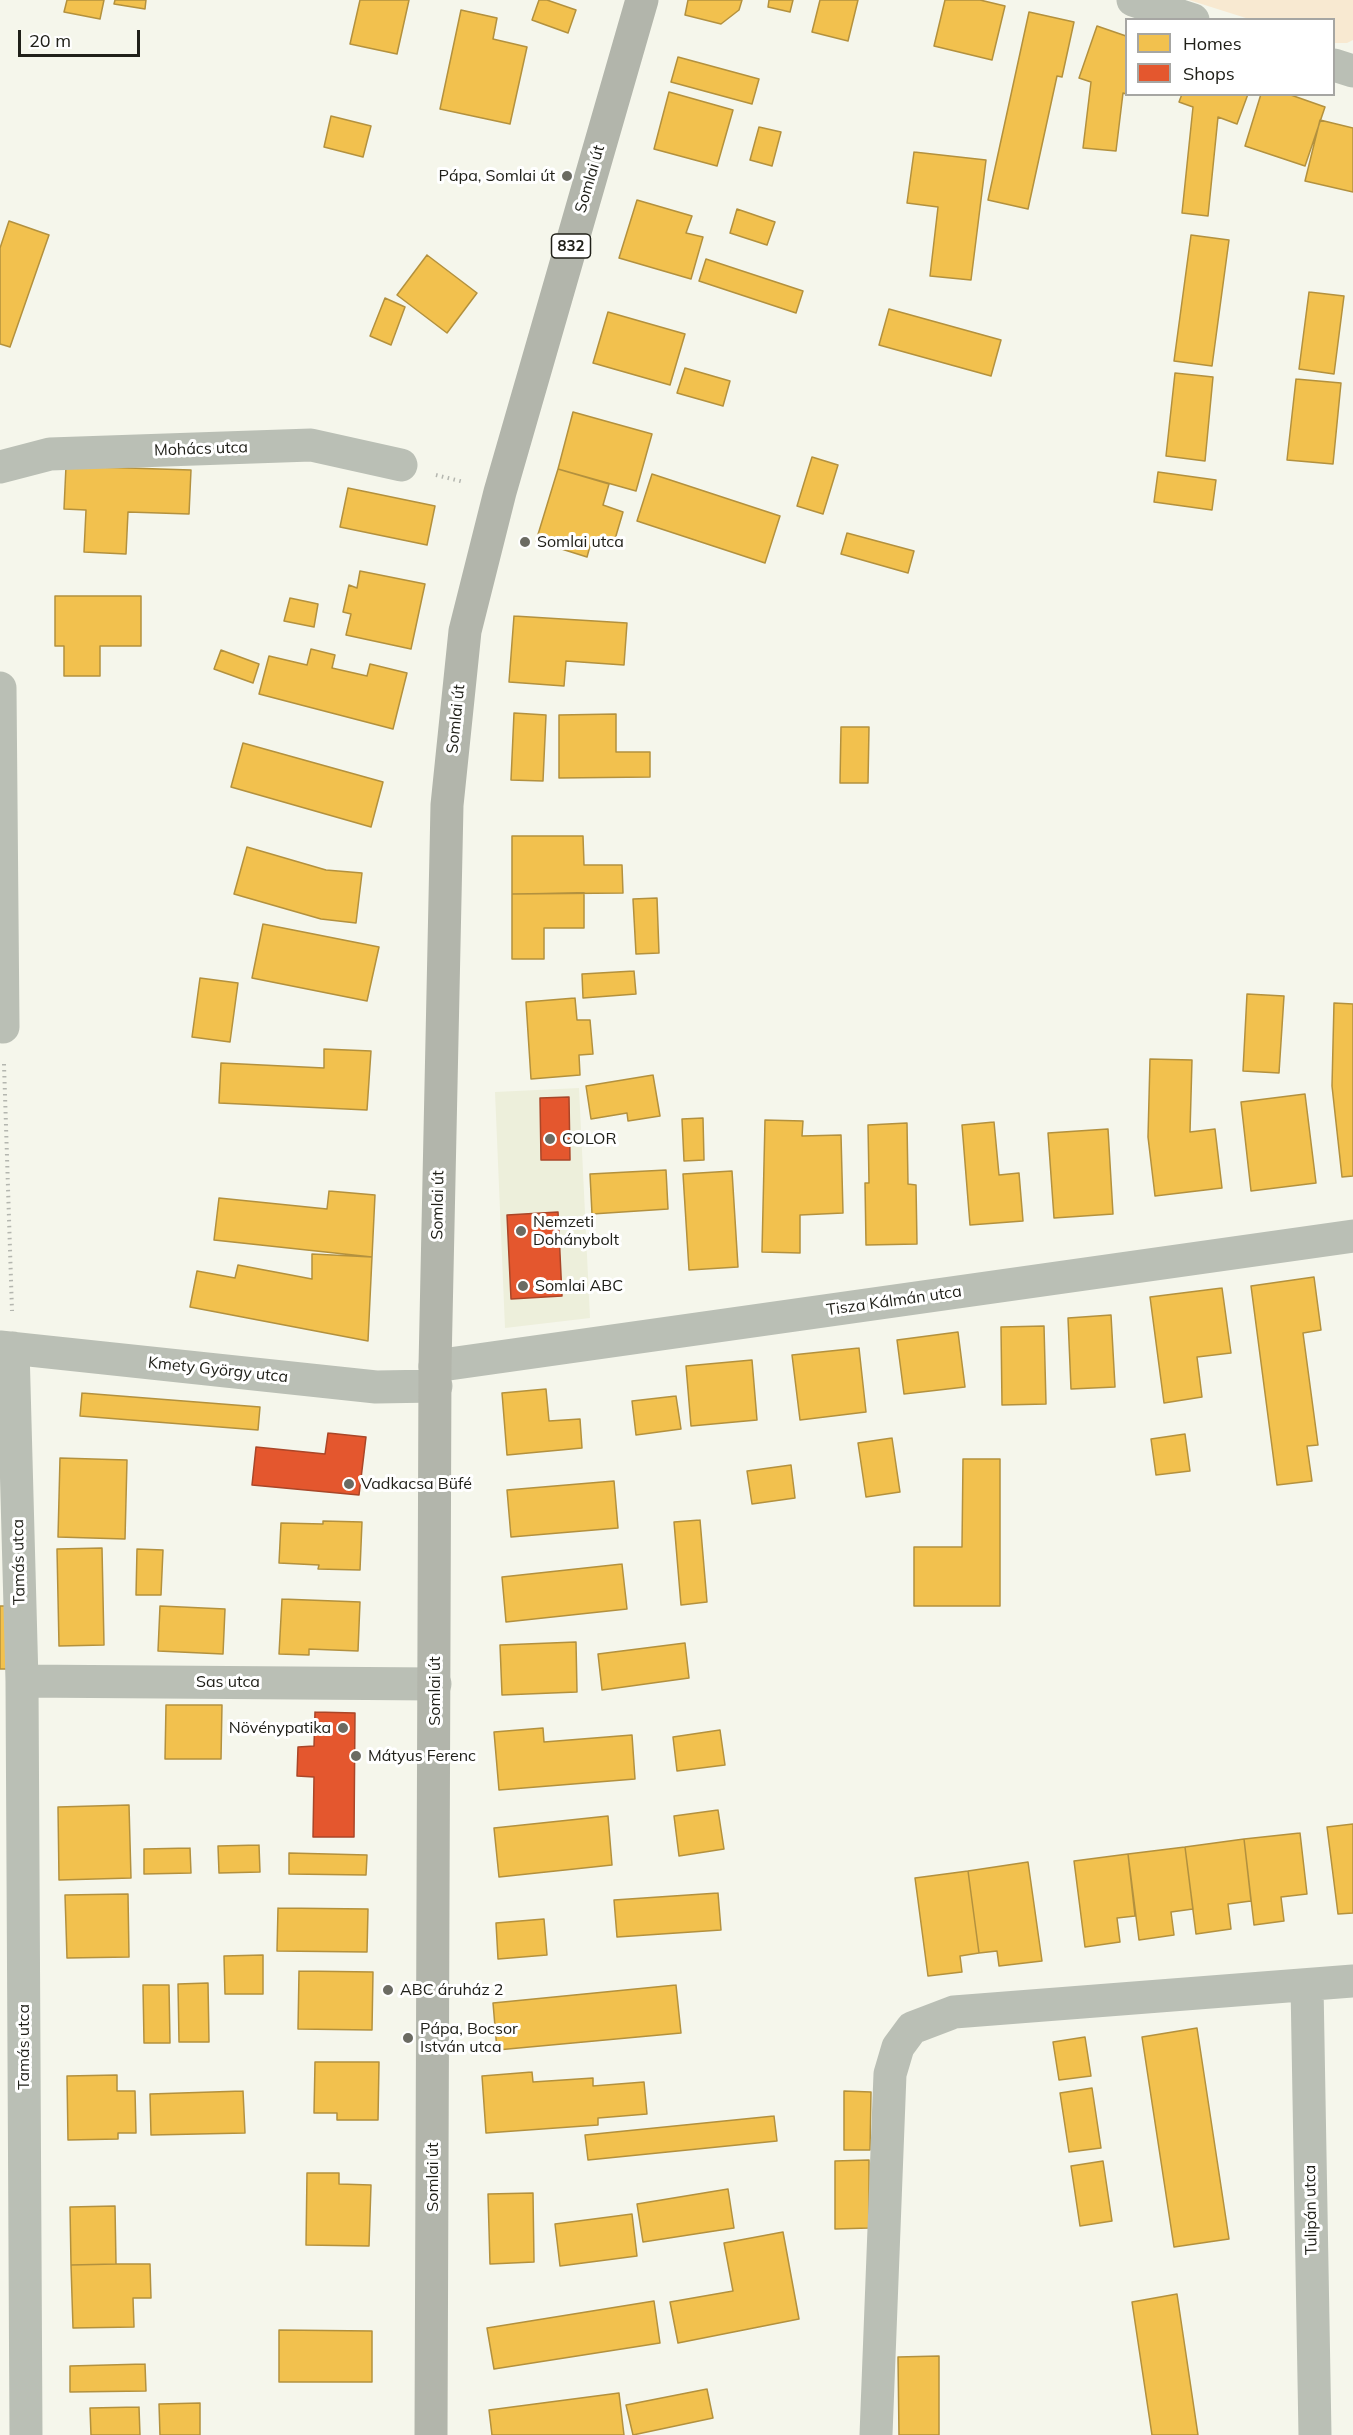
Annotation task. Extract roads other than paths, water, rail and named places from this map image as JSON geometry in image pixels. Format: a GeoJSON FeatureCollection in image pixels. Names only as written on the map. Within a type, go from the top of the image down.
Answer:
{"type":"FeatureCollection","features":[{"type":"Feature","properties":{"kind":"main road","name":"Somlai út"},"geometry":{"type":"LineString","coordinates":[[431,2435],[436,1376],[444,861],[447,805],[465,631],[500,492],[642,0]]}},
{"type":"Feature","properties":{"kind":"street"},"geometry":{"type":"LineString","coordinates":[[1132,0],[1187,18]]}},
{"type":"Feature","properties":{"kind":"street"},"geometry":{"type":"LineString","coordinates":[[1335,65],[1353,71]]}},
{"type":"Feature","properties":{"kind":"street","name":"Mohács utca"},"geometry":{"type":"LineString","coordinates":[[0,467],[50,454],[311,445],[401,465]]}},
{"type":"Feature","properties":{"kind":"street"},"geometry":{"type":"LineString","coordinates":[[0,688],[3,1027]]}},
{"type":"Feature","properties":{"kind":"street","name":"Tisza Kálmán utca"},"geometry":{"type":"LineString","coordinates":[[436,1376],[1353,1236]]}},
{"type":"Feature","properties":{"kind":"street","name":"Kmety György utca"},"geometry":{"type":"LineString","coordinates":[[7,1347],[376,1387],[436,1376]]}},
{"type":"Feature","properties":{"kind":"street","name":"Tamás utca"},"geometry":{"type":"LineString","coordinates":[[7,1347],[22,1681],[26,2435]]}},
{"type":"Feature","properties":{"kind":"street","name":"Sas utca"},"geometry":{"type":"LineString","coordinates":[[22,1681],[435,1684]]}},
{"type":"Feature","properties":{"kind":"street"},"geometry":{"type":"LineString","coordinates":[[876,2435],[890,2074],[898,2047],[912,2028],[954,2012],[1353,1981]]}},
{"type":"Feature","properties":{"kind":"street","name":"Tulipán utca"},"geometry":{"type":"LineString","coordinates":[[1307,1985],[1314,2435]]}},
{"type":"Feature","properties":{"kind":"place","name":"Pápa, Somlai út"},"geometry":{"type":"Point","coordinates":[567,176]}},
{"type":"Feature","properties":{"kind":"place","name":"Somlai utca"},"geometry":{"type":"Point","coordinates":[525,542]}},
{"type":"Feature","properties":{"kind":"place","name":"COLOR"},"geometry":{"type":"Point","coordinates":[550,1139]}},
{"type":"Feature","properties":{"kind":"place","name":"Nemzeti Dohánybolt"},"geometry":{"type":"Point","coordinates":[521,1231]}},
{"type":"Feature","properties":{"kind":"place","name":"Somlai ABC"},"geometry":{"type":"Point","coordinates":[523,1286]}},
{"type":"Feature","properties":{"kind":"place","name":"Vadkacsa Büfé"},"geometry":{"type":"Point","coordinates":[349,1484]}},
{"type":"Feature","properties":{"kind":"place","name":"Növénypatika"},"geometry":{"type":"Point","coordinates":[343,1728]}},
{"type":"Feature","properties":{"kind":"place","name":"Mátyus Ferenc"},"geometry":{"type":"Point","coordinates":[356,1756]}},
{"type":"Feature","properties":{"kind":"place","name":"ABC áruház 2"},"geometry":{"type":"Point","coordinates":[388,1990]}},
{"type":"Feature","properties":{"kind":"place","name":"Pápa, Bocsor István utca"},"geometry":{"type":"Point","coordinates":[408,2038]}}]}
